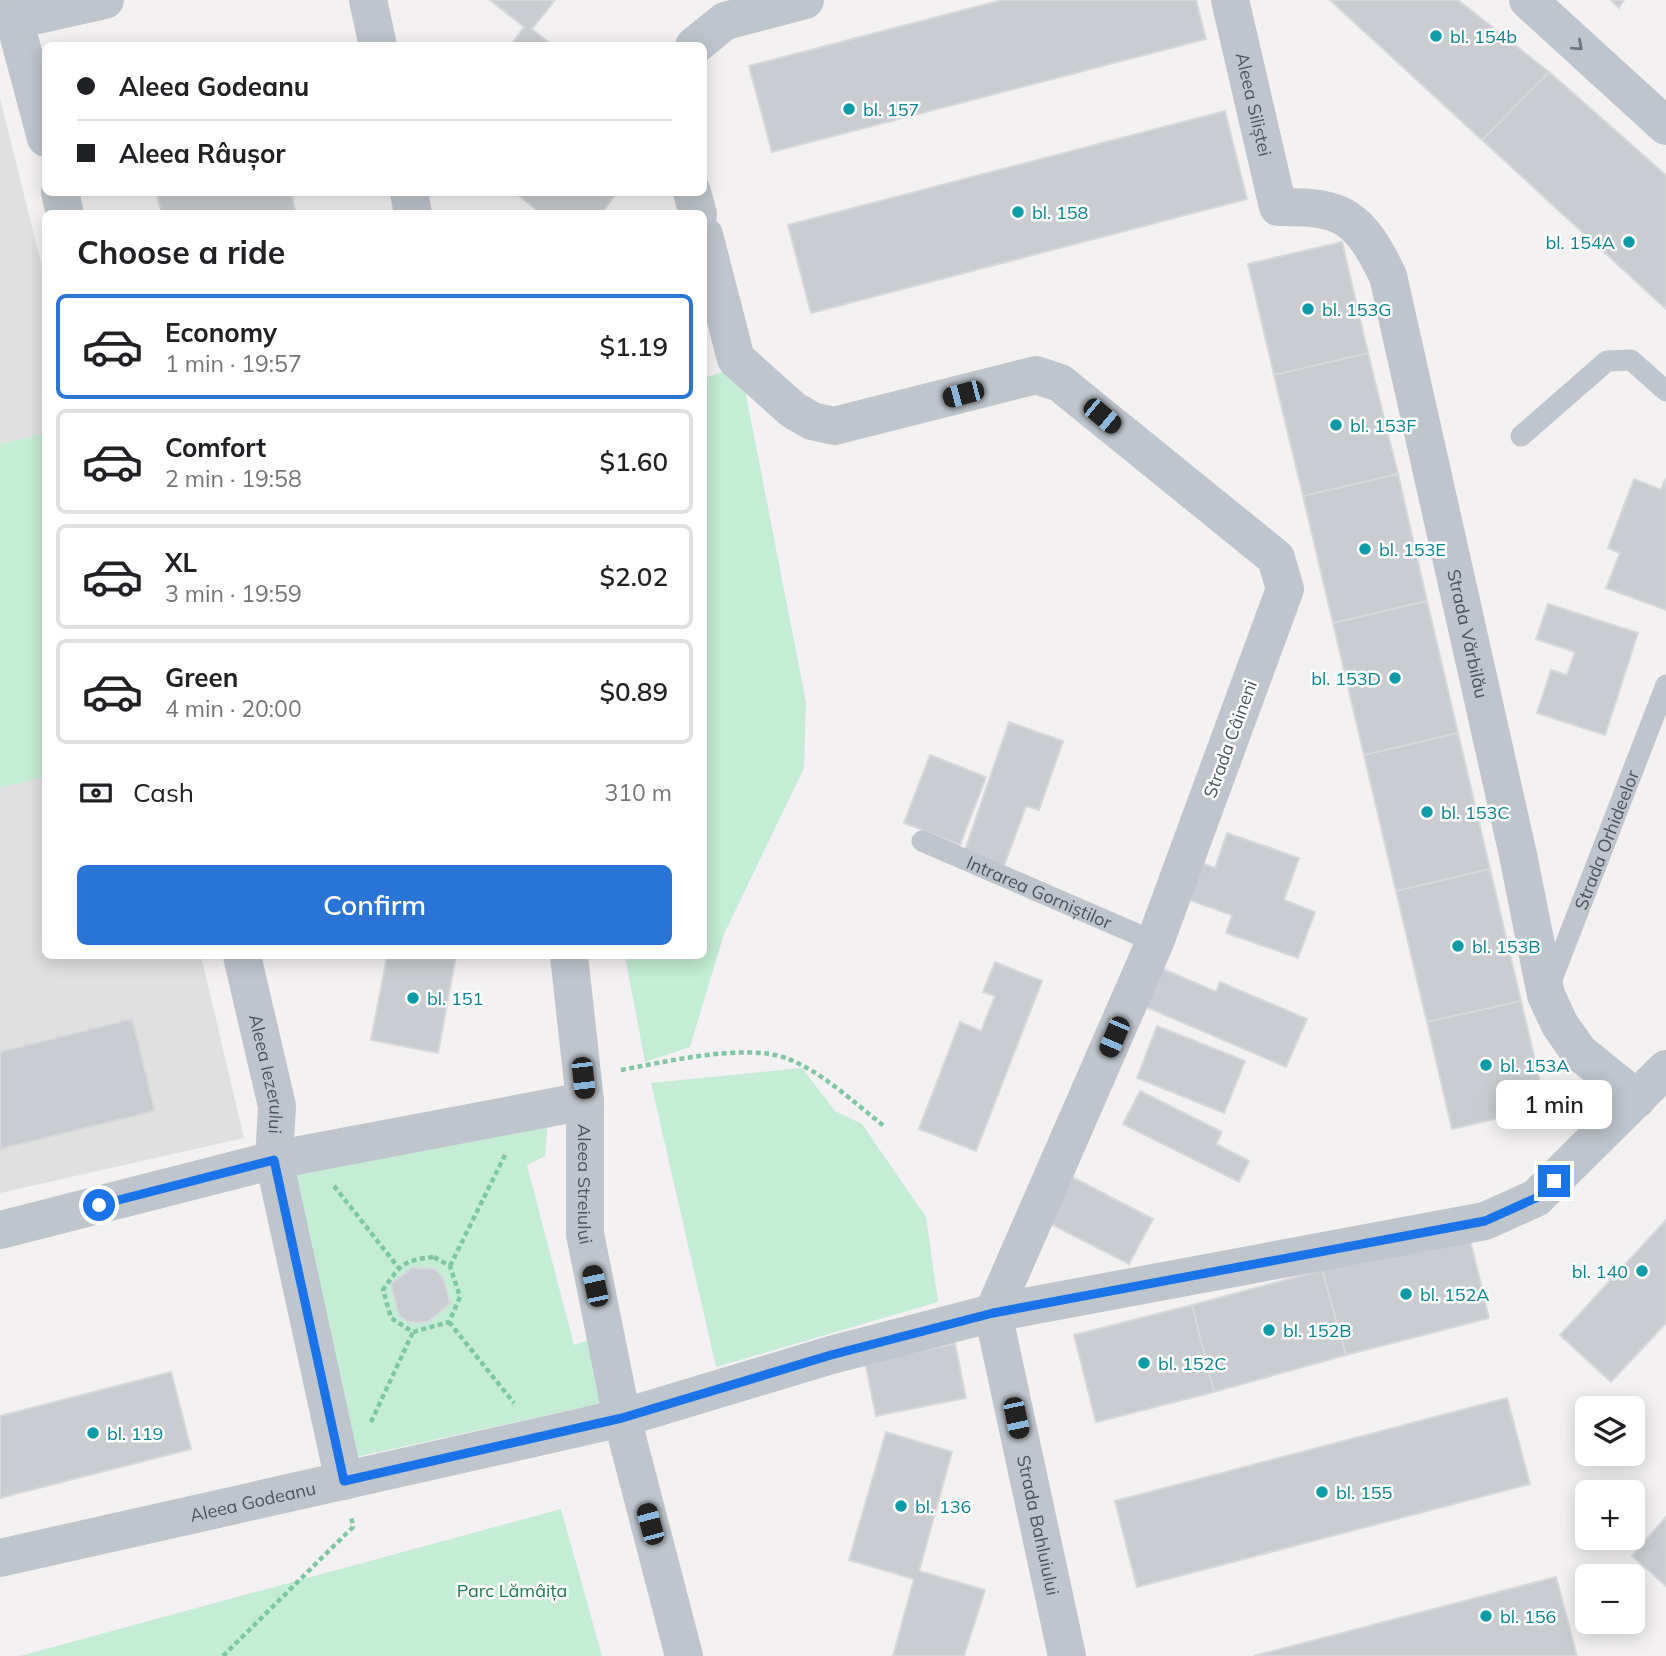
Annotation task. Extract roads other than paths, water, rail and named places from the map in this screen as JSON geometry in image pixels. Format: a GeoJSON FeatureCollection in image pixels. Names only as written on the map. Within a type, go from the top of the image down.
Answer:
{"type":"FeatureCollection","features":[{"type":"Feature","properties":{"kind":"street"},"geometry":{"type":"LineString","coordinates":[[42,125],[8,14],[105,0]]}},
{"type":"Feature","properties":{"kind":"street"},"geometry":{"type":"LineString","coordinates":[[368,0],[377,42]]}},
{"type":"Feature","properties":{"kind":"street"},"geometry":{"type":"LineString","coordinates":[[699,42],[725,21],[806,0]]}},
{"type":"Feature","properties":{"kind":"street","name":"Aleea Siliștei"},"geometry":{"type":"LineString","coordinates":[[1230,0],[1279,207]]}},
{"type":"Feature","properties":{"kind":"street"},"geometry":{"type":"LineString","coordinates":[[1528,0],[1666,126]]}},
{"type":"Feature","properties":{"kind":"street","name":"Strada Vărbilău"},"geometry":{"type":"LineString","coordinates":[[1279,207],[1320,206],[1350,219],[1373,244],[1388,276],[1518,855],[1546,995],[1560,1025],[1579,1052],[1637,1099]]}},
{"type":"Feature","properties":{"kind":"street","name":"Strada Câineni"},"geometry":{"type":"LineString","coordinates":[[707,246],[736,359],[793,410],[812,421],[834,426],[1035,375],[1048,377],[1102,416],[1276,558],[1285,589],[1155,942],[993,1313]]}},
{"type":"Feature","properties":{"kind":"street","name":"Aleea Iezerului"},"geometry":{"type":"LineString","coordinates":[[243,959],[290,1156],[344,1481]]}},
{"type":"Feature","properties":{"kind":"street","name":"Aleea Streiului"},"geometry":{"type":"LineString","coordinates":[[569,959],[584,1089],[584,1234],[622,1418],[684,1656]]}},
{"type":"Feature","properties":{"kind":"street","name":"Aleea Godeanu"},"geometry":{"type":"LineString","coordinates":[[0,1559],[622,1418],[831,1355],[993,1313],[1485,1221],[1536,1198],[1666,1069]]}},
{"type":"Feature","properties":{"kind":"street"},"geometry":{"type":"LineString","coordinates":[[0,1230],[290,1156],[525,1113],[584,1089]]}},
{"type":"Feature","properties":{"kind":"street","name":"Strada Bahluiului"},"geometry":{"type":"LineString","coordinates":[[993,1313],[1067,1656]]}},
{"type":"Feature","properties":{"kind":"lane"},"geometry":{"type":"LineString","coordinates":[[1521,436],[1607,361],[1631,360],[1666,391]]}},
{"type":"Feature","properties":{"kind":"lane","name":"Strada Orhideelor"},"geometry":{"type":"LineString","coordinates":[[1546,995],[1666,685]]}},
{"type":"Feature","properties":{"kind":"lane","name":"Intrarea Gorniștilor"},"geometry":{"type":"LineString","coordinates":[[922,841],[1155,942]]}},
{"type":"Feature","properties":{"kind":"place","name":"bl. 154b"},"geometry":{"type":"Point","coordinates":[1436,36]}},
{"type":"Feature","properties":{"kind":"place","name":"bl. 157"},"geometry":{"type":"Point","coordinates":[849,109]}},
{"type":"Feature","properties":{"kind":"place","name":"bl. 158"},"geometry":{"type":"Point","coordinates":[1018,212]}},
{"type":"Feature","properties":{"kind":"place","name":"bl. 154A"},"geometry":{"type":"Point","coordinates":[1629,242]}},
{"type":"Feature","properties":{"kind":"place","name":"bl. 153G"},"geometry":{"type":"Point","coordinates":[1308,309]}},
{"type":"Feature","properties":{"kind":"place","name":"bl. 153F"},"geometry":{"type":"Point","coordinates":[1336,425]}},
{"type":"Feature","properties":{"kind":"place","name":"bl. 153E"},"geometry":{"type":"Point","coordinates":[1365,549]}},
{"type":"Feature","properties":{"kind":"place","name":"bl. 153D"},"geometry":{"type":"Point","coordinates":[1395,678]}},
{"type":"Feature","properties":{"kind":"place","name":"bl. 153C"},"geometry":{"type":"Point","coordinates":[1427,812]}},
{"type":"Feature","properties":{"kind":"place","name":"bl. 153B"},"geometry":{"type":"Point","coordinates":[1458,946]}},
{"type":"Feature","properties":{"kind":"place","name":"bl. 151"},"geometry":{"type":"Point","coordinates":[413,998]}},
{"type":"Feature","properties":{"kind":"place","name":"bl. 153A"},"geometry":{"type":"Point","coordinates":[1486,1065]}},
{"type":"Feature","properties":{"kind":"place","name":"bl. 140"},"geometry":{"type":"Point","coordinates":[1642,1271]}},
{"type":"Feature","properties":{"kind":"place","name":"bl. 152A"},"geometry":{"type":"Point","coordinates":[1406,1294]}},
{"type":"Feature","properties":{"kind":"place","name":"bl. 152B"},"geometry":{"type":"Point","coordinates":[1269,1330]}},
{"type":"Feature","properties":{"kind":"place","name":"bl. 152C"},"geometry":{"type":"Point","coordinates":[1144,1363]}},
{"type":"Feature","properties":{"kind":"place","name":"bl. 119"},"geometry":{"type":"Point","coordinates":[93,1433]}},
{"type":"Feature","properties":{"kind":"place","name":"bl. 155"},"geometry":{"type":"Point","coordinates":[1322,1492]}},
{"type":"Feature","properties":{"kind":"place","name":"bl. 136"},"geometry":{"type":"Point","coordinates":[901,1506]}},
{"type":"Feature","properties":{"kind":"place","name":"bl. 156"},"geometry":{"type":"Point","coordinates":[1486,1616]}},
{"type":"Feature","properties":{"kind":"park label","name":"Parc Lămâița"},"geometry":{"type":"Point","coordinates":[512,1590]}}]}
